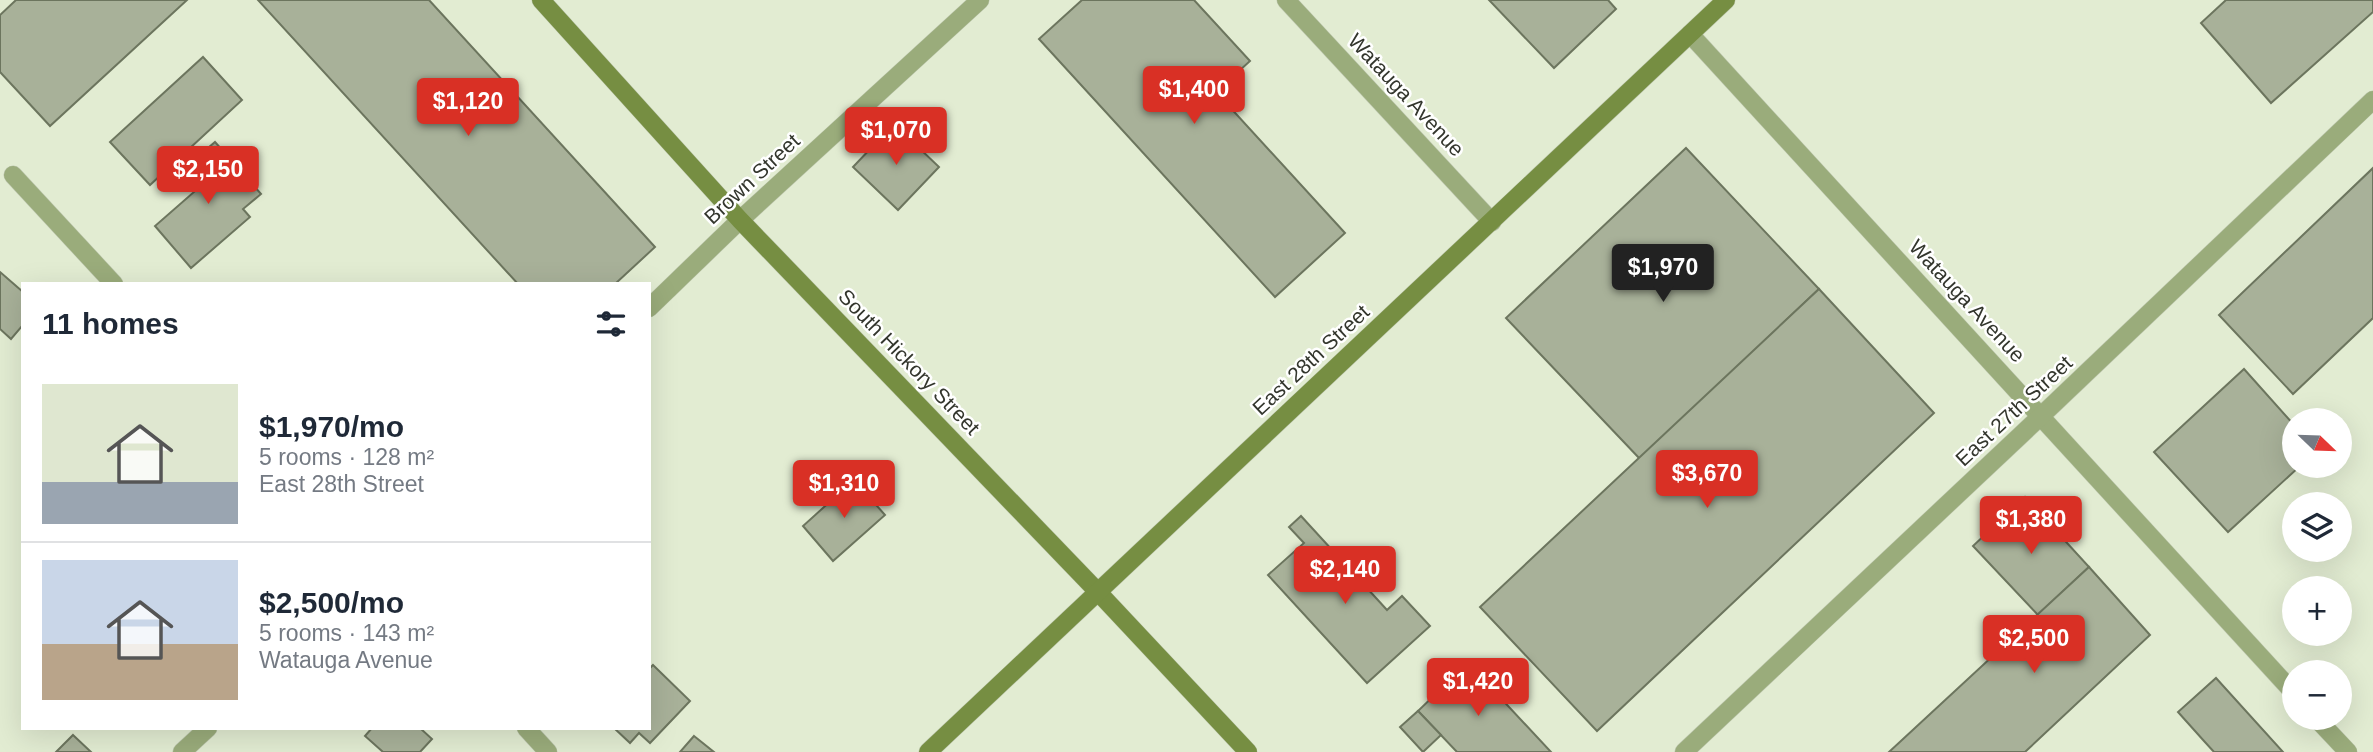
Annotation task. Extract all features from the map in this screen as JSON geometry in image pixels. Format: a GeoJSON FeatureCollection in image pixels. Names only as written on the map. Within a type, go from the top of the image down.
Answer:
{"type":"FeatureCollection","features":[{"type":"Feature","properties":{"kind":"street","name":"South Hickory Street"},"geometry":{"type":"LineString","coordinates":[[541,0],[740,220],[1248,752]]}},
{"type":"Feature","properties":{"kind":"street","name":"Brown Street"},"geometry":{"type":"LineString","coordinates":[[651,306],[740,220],[980,0]]}},
{"type":"Feature","properties":{"kind":"street","name":"Watauga Avenue"},"geometry":{"type":"LineString","coordinates":[[1286,0],[1492,222]]}},
{"type":"Feature","properties":{"kind":"street","name":"East 28th Street"},"geometry":{"type":"LineString","coordinates":[[928,752],[1726,0]]}},
{"type":"Feature","properties":{"kind":"street","name":"Watauga Avenue"},"geometry":{"type":"LineString","coordinates":[[1690,34],[2282,680]]}},
{"type":"Feature","properties":{"kind":"street","name":"East 27th Street"},"geometry":{"type":"LineString","coordinates":[[1684,752],[2373,100]]}},
{"type":"Feature","properties":{"kind":"street"},"geometry":{"type":"LineString","coordinates":[[13,175],[112,282]]}},
{"type":"Feature","properties":{"kind":"street"},"geometry":{"type":"LineString","coordinates":[[182,752],[206,730]]}},
{"type":"Feature","properties":{"kind":"street"},"geometry":{"type":"LineString","coordinates":[[528,730],[548,752]]}},
{"type":"Feature","properties":{"kind":"street"},"geometry":{"type":"LineString","coordinates":[[2327,730],[2348,752]]}},
{"type":"Feature","properties":{"kind":"building"},"geometry":{"type":"Polygon","coordinates":[[[16,0],[187,0],[50,126],[0,72],[0,15],[16,0]]]}},
{"type":"Feature","properties":{"kind":"building"},"geometry":{"type":"Polygon","coordinates":[[[258,0],[429,0],[655,247],[617,282],[516,282],[258,0]]]}},
{"type":"Feature","properties":{"kind":"building"},"geometry":{"type":"Polygon","coordinates":[[[1082,0],[1194,0],[1250,61],[1216,92],[1345,233],[1275,297],[1039,39],[1082,0]]]}},
{"type":"Feature","properties":{"kind":"building"},"geometry":{"type":"Polygon","coordinates":[[[1489,0],[1608,0],[1616,9],[1554,68],[1489,0]]]}},
{"type":"Feature","properties":{"kind":"building"},"geometry":{"type":"Polygon","coordinates":[[[2226,0],[2373,0],[2373,12],[2271,103],[2201,23],[2226,0]]]}},
{"type":"Feature","properties":{"kind":"building"},"geometry":{"type":"Polygon","coordinates":[[[203,57],[242,100],[150,185],[110,142],[203,57]]]}},
{"type":"Feature","properties":{"kind":"building"},"geometry":{"type":"Polygon","coordinates":[[[894,124],[939,167],[898,210],[853,167],[894,124]]]}},
{"type":"Feature","properties":{"kind":"building"},"geometry":{"type":"Polygon","coordinates":[[[215,142],[261,194],[243,209],[250,217],[191,268],[155,226],[194,192],[178,174],[215,142]]]}},
{"type":"Feature","properties":{"kind":"building"},"geometry":{"type":"Polygon","coordinates":[[[1686,148],[1819,289],[1640,459],[1506,318],[1686,148]]]}},
{"type":"Feature","properties":{"kind":"building"},"geometry":{"type":"Polygon","coordinates":[[[2373,168],[2373,318],[2293,394],[2219,315],[2373,168]]]}},
{"type":"Feature","properties":{"kind":"building"},"geometry":{"type":"Polygon","coordinates":[[[0,272],[21,290],[21,327],[11,339],[0,329],[0,272]]]}},
{"type":"Feature","properties":{"kind":"building"},"geometry":{"type":"Polygon","coordinates":[[[1819,289],[1934,413],[1597,731],[1480,607],[1819,289]]]}},
{"type":"Feature","properties":{"kind":"building"},"geometry":{"type":"Polygon","coordinates":[[[2244,369],[2282,412],[2282,478],[2287,478],[2228,532],[2154,452],[2244,369]]]}},
{"type":"Feature","properties":{"kind":"building"},"geometry":{"type":"Polygon","coordinates":[[[854,480],[885,515],[833,561],[803,526],[854,480]]]}},
{"type":"Feature","properties":{"kind":"building"},"geometry":{"type":"Polygon","coordinates":[[[2025,497],[2089,567],[2038,615],[1973,546],[2025,497]]]}},
{"type":"Feature","properties":{"kind":"building"},"geometry":{"type":"Polygon","coordinates":[[[1301,516],[1387,610],[1402,596],[1430,626],[1367,683],[1268,575],[1304,543],[1289,527],[1301,516]]]}},
{"type":"Feature","properties":{"kind":"building"},"geometry":{"type":"Polygon","coordinates":[[[2089,567],[2150,635],[2025,752],[1889,752],[2089,567]]]}},
{"type":"Feature","properties":{"kind":"building"},"geometry":{"type":"Polygon","coordinates":[[[1468,663],[1551,752],[1457,752],[1418,711],[1468,663]]]}},
{"type":"Feature","properties":{"kind":"building"},"geometry":{"type":"Polygon","coordinates":[[[653,665],[690,701],[650,743],[639,733],[630,743],[616,730],[651,730],[653,665]]]}},
{"type":"Feature","properties":{"kind":"building"},"geometry":{"type":"Polygon","coordinates":[[[2216,678],[2283,752],[2214,752],[2204,741],[2178,712],[2216,678]]]}},
{"type":"Feature","properties":{"kind":"building"},"geometry":{"type":"Polygon","coordinates":[[[1418,711],[1441,735],[1423,752],[1400,727],[1418,711]]]}},
{"type":"Feature","properties":{"kind":"building"},"geometry":{"type":"Polygon","coordinates":[[[370,730],[422,730],[432,739],[420,752],[383,752],[365,736],[370,730]]]}},
{"type":"Feature","properties":{"kind":"building"},"geometry":{"type":"Polygon","coordinates":[[[73,735],[91,752],[56,752],[73,735]]]}},
{"type":"Feature","properties":{"kind":"building"},"geometry":{"type":"Polygon","coordinates":[[[694,736],[714,752],[680,752],[694,736]]]}}]}
